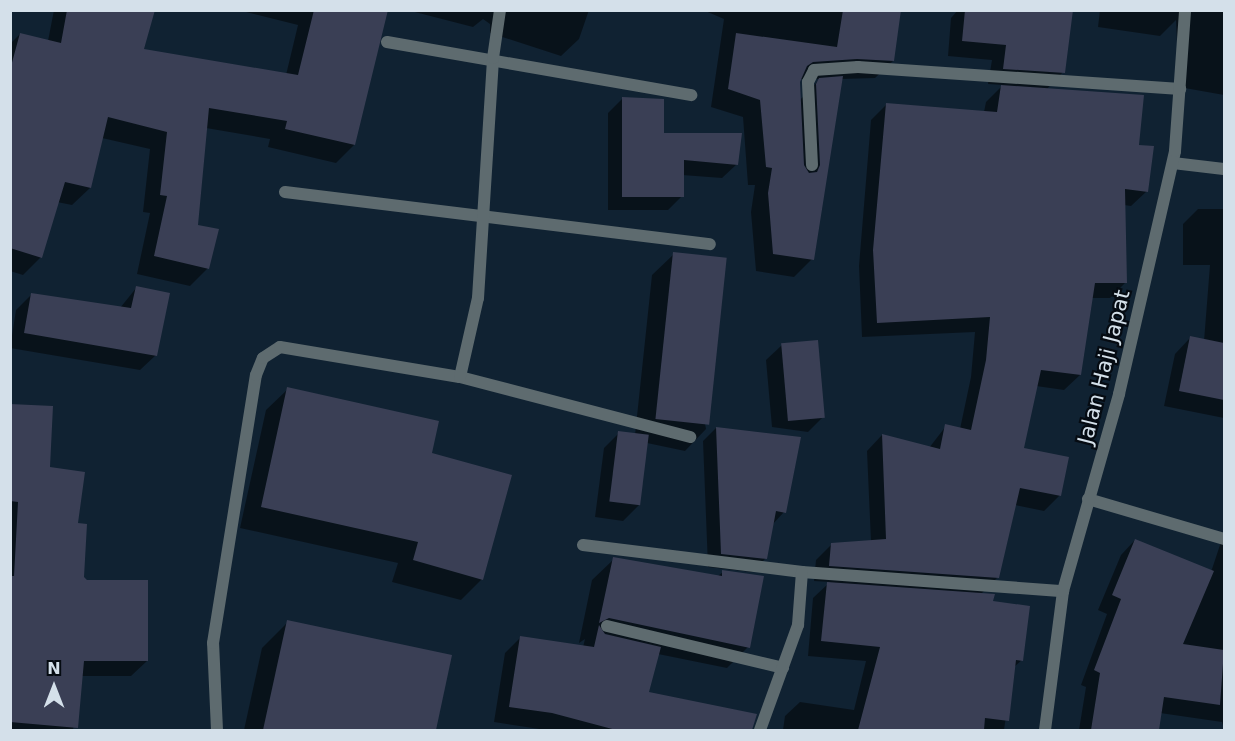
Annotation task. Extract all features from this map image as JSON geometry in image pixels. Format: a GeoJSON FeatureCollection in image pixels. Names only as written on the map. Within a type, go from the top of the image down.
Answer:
{"type":"FeatureCollection","features":[{"type":"Feature","properties":{"kind":"street"},"geometry":{"type":"LineString","coordinates":[[460,377],[478,298],[485,217],[493,58],[500,10]]}},
{"type":"Feature","properties":{"kind":"street","name":"Jalan Haji Japat"},"geometry":{"type":"LineString","coordinates":[[1045,730],[1063,591],[1119,394],[1173,163],[1185,10]]}},
{"type":"Feature","properties":{"kind":"street"},"geometry":{"type":"LineString","coordinates":[[387,42],[493,58],[691,95]]}},
{"type":"Feature","properties":{"kind":"street"},"geometry":{"type":"LineString","coordinates":[[812,165],[808,82],[814,70],[858,67],[1180,90]]}},
{"type":"Feature","properties":{"kind":"street"},"geometry":{"type":"LineString","coordinates":[[1173,163],[1224,170]]}},
{"type":"Feature","properties":{"kind":"street"},"geometry":{"type":"LineString","coordinates":[[285,192],[710,244]]}},
{"type":"Feature","properties":{"kind":"street"},"geometry":{"type":"LineString","coordinates":[[217,730],[213,643],[256,375],[263,358],[280,347],[460,377],[690,437]]}},
{"type":"Feature","properties":{"kind":"street"},"geometry":{"type":"LineString","coordinates":[[1088,499],[1224,539]]}},
{"type":"Feature","properties":{"kind":"street"},"geometry":{"type":"LineString","coordinates":[[583,545],[802,572],[1063,591]]}},
{"type":"Feature","properties":{"kind":"street"},"geometry":{"type":"LineString","coordinates":[[760,730],[798,625],[802,572]]}},
{"type":"Feature","properties":{"kind":"street"},"geometry":{"type":"LineString","coordinates":[[607,626],[783,668]]}},
{"type":"Feature","properties":{"kind":"building"},"geometry":{"type":"Polygon","coordinates":[[[67,10],[155,10],[144,49],[298,75],[314,10],[388,10],[355,145],[285,129],[287,121],[209,108],[198,225],[219,229],[209,269],[154,256],[167,196],[160,195],[167,132],[108,117],[91,188],[65,182],[42,258],[10,248],[10,70],[20,33],[61,43],[67,10]]]}},
{"type":"Feature","properties":{"kind":"building"},"geometry":{"type":"Polygon","coordinates":[[[843,10],[901,10],[894,61],[857,59],[813,62],[807,66],[800,82],[804,165],[809,173],[817,172],[820,165],[816,84],[819,78],[843,76],[814,260],[773,254],[768,193],[772,168],[766,167],[760,100],[728,89],[736,33],[837,47],[843,10]]]}},
{"type":"Feature","properties":{"kind":"building"},"geometry":{"type":"Polygon","coordinates":[[[965,10],[1073,10],[1065,73],[1003,69],[1006,45],[962,41],[965,10]]]}},
{"type":"Feature","properties":{"kind":"building"},"geometry":{"type":"Polygon","coordinates":[[[1001,85],[1144,95],[1139,145],[1154,146],[1148,192],[1125,189],[1127,283],[1095,283],[1081,375],[1041,370],[1024,448],[1069,457],[1061,496],[1020,488],[999,578],[829,566],[831,543],[886,539],[882,434],[940,449],[945,424],[971,430],[986,360],[990,317],[877,323],[873,250],[886,103],[997,112],[1001,85]]]}},
{"type":"Feature","properties":{"kind":"building"},"geometry":{"type":"Polygon","coordinates":[[[622,97],[664,99],[664,133],[742,133],[738,165],[684,160],[684,197],[622,197],[622,97]]]}},
{"type":"Feature","properties":{"kind":"building"},"geometry":{"type":"Polygon","coordinates":[[[673,252],[727,258],[709,425],[655,419],[673,252]]]}},
{"type":"Feature","properties":{"kind":"building"},"geometry":{"type":"Polygon","coordinates":[[[136,286],[170,293],[157,356],[24,333],[31,293],[131,308],[136,286]]]}},
{"type":"Feature","properties":{"kind":"building"},"geometry":{"type":"Polygon","coordinates":[[[1190,336],[1224,343],[1224,400],[1179,391],[1190,336]]]}},
{"type":"Feature","properties":{"kind":"building"},"geometry":{"type":"Polygon","coordinates":[[[818,340],[825,418],[788,421],[781,343],[818,340]]]}},
{"type":"Feature","properties":{"kind":"building"},"geometry":{"type":"Polygon","coordinates":[[[287,387],[439,421],[432,453],[512,475],[483,580],[413,560],[418,542],[261,507],[287,387]]]}},
{"type":"Feature","properties":{"kind":"building"},"geometry":{"type":"Polygon","coordinates":[[[10,404],[53,406],[50,467],[85,472],[78,523],[87,524],[84,577],[87,580],[148,580],[148,661],[84,661],[78,728],[10,722],[10,576],[14,576],[18,502],[10,501],[10,404]]]}},
{"type":"Feature","properties":{"kind":"building"},"geometry":{"type":"Polygon","coordinates":[[[716,427],[801,437],[786,513],[776,511],[767,559],[721,554],[716,427]]]}},
{"type":"Feature","properties":{"kind":"building"},"geometry":{"type":"Polygon","coordinates":[[[618,431],[649,435],[640,505],[609,501],[618,431]]]}},
{"type":"Feature","properties":{"kind":"building"},"geometry":{"type":"Polygon","coordinates":[[[1135,539],[1214,571],[1183,644],[1224,650],[1220,705],[1164,697],[1159,730],[1091,730],[1100,673],[1094,670],[1121,599],[1112,595],[1135,539]]]}},
{"type":"Feature","properties":{"kind":"building"},"geometry":{"type":"Polygon","coordinates":[[[613,557],[722,576],[722,570],[764,576],[750,648],[609,618],[599,623],[613,557]]]}},
{"type":"Feature","properties":{"kind":"building"},"geometry":{"type":"Polygon","coordinates":[[[827,582],[995,594],[993,601],[1030,606],[1023,661],[1016,660],[1009,721],[985,718],[984,730],[858,730],[880,647],[821,641],[827,582]]]}},
{"type":"Feature","properties":{"kind":"building"},"geometry":{"type":"Polygon","coordinates":[[[287,620],[452,655],[436,730],[263,730],[287,620]]]}},
{"type":"Feature","properties":{"kind":"building"},"geometry":{"type":"Polygon","coordinates":[[[599,625],[605,634],[661,647],[649,692],[757,714],[752,730],[616,730],[552,713],[509,707],[520,636],[594,647],[599,625]]]}}]}
